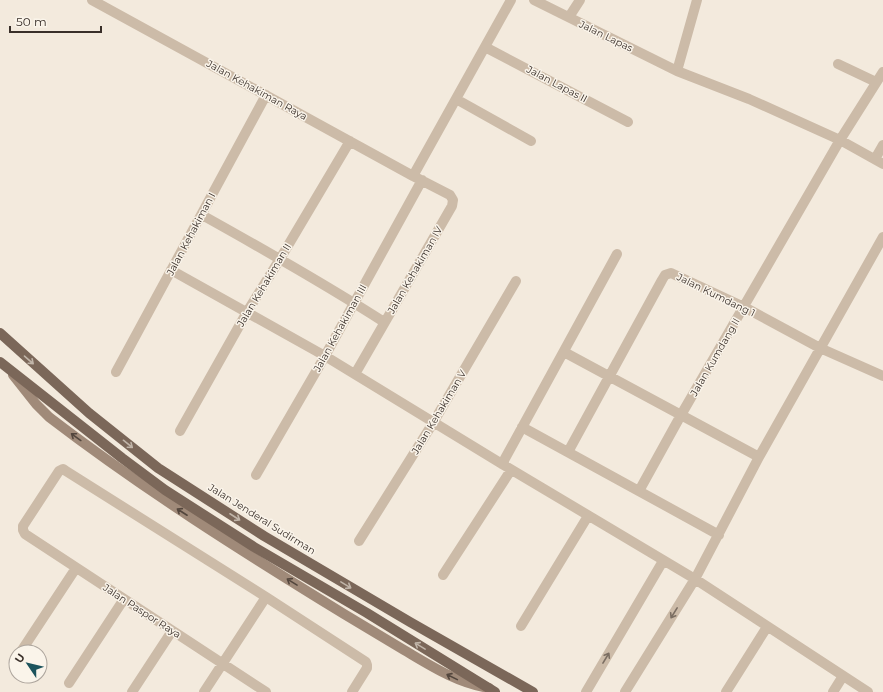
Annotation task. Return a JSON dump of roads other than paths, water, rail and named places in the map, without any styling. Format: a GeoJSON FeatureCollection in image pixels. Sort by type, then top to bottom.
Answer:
{"type":"FeatureCollection","features":[{"type":"Feature","properties":{"kind":"main road","name":"Jalan Jenderal Sudirman"},"geometry":{"type":"LineString","coordinates":[[0,333],[89,413],[158,468],[264,536],[403,618],[533,692]]}},
{"type":"Feature","properties":{"kind":"main road"},"geometry":{"type":"LineString","coordinates":[[0,362],[165,490],[254,547],[367,613],[492,690]]}},
{"type":"Feature","properties":{"kind":"street","name":"Jalan Kehakiman Raya"},"geometry":{"type":"LineString","coordinates":[[92,0],[417,178]]}},
{"type":"Feature","properties":{"kind":"street","name":"Jalan Kehakiman III"},"geometry":{"type":"LineString","coordinates":[[256,475],[325,356],[456,99],[511,0]]}},
{"type":"Feature","properties":{"kind":"street","name":"Jalan Lapas"},"geometry":{"type":"LineString","coordinates":[[534,0],[678,71],[749,99],[840,140],[879,161]]}},
{"type":"Feature","properties":{"kind":"street"},"geometry":{"type":"LineString","coordinates":[[569,18],[580,0]]}},
{"type":"Feature","properties":{"kind":"street"},"geometry":{"type":"LineString","coordinates":[[678,71],[697,0]]}},
{"type":"Feature","properties":{"kind":"street","name":"Jalan Lapas II"},"geometry":{"type":"LineString","coordinates":[[485,46],[628,122]]}},
{"type":"Feature","properties":{"kind":"street"},"geometry":{"type":"LineString","coordinates":[[838,64],[876,82]]}},
{"type":"Feature","properties":{"kind":"street","name":"Jalan Kumdang II"},"geometry":{"type":"LineString","coordinates":[[639,491],[681,415],[840,140],[883,72]]}},
{"type":"Feature","properties":{"kind":"street","name":"Jalan Kehakiman I"},"geometry":{"type":"LineString","coordinates":[[116,372],[266,95]]}},
{"type":"Feature","properties":{"kind":"street"},"geometry":{"type":"LineString","coordinates":[[456,99],[531,141]]}},
{"type":"Feature","properties":{"kind":"street","name":"Jalan Kehakiman II"},"geometry":{"type":"LineString","coordinates":[[180,431],[247,312],[350,140]]}},
{"type":"Feature","properties":{"kind":"street"},"geometry":{"type":"LineString","coordinates":[[879,161],[883,146]]}},
{"type":"Feature","properties":{"kind":"street","name":"Jalan Kehakiman IV"},"geometry":{"type":"LineString","coordinates":[[355,374],[452,206],[454,200],[450,195],[417,178]]}},
{"type":"Feature","properties":{"kind":"street"},"geometry":{"type":"LineString","coordinates":[[202,215],[280,259],[384,322]]}},
{"type":"Feature","properties":{"kind":"street"},"geometry":{"type":"LineString","coordinates":[[625,692],[695,580],[759,458],[883,237]]}},
{"type":"Feature","properties":{"kind":"street"},"geometry":{"type":"LineString","coordinates":[[443,575],[506,467],[522,427],[617,254]]}},
{"type":"Feature","properties":{"kind":"street"},"geometry":{"type":"LineString","coordinates":[[172,270],[325,356],[433,423],[695,580],[868,692]]}},
{"type":"Feature","properties":{"kind":"street","name":"Jalan Kumdang 1"},"geometry":{"type":"LineString","coordinates":[[568,452],[662,280],[671,273],[744,307],[820,348],[883,376]]}},
{"type":"Feature","properties":{"kind":"street","name":"Jalan Kehakiman V"},"geometry":{"type":"LineString","coordinates":[[359,541],[433,423],[516,281]]}},
{"type":"Feature","properties":{"kind":"street"},"geometry":{"type":"LineString","coordinates":[[564,352],[759,458]]}},
{"type":"Feature","properties":{"kind":"street"},"geometry":{"type":"LineString","coordinates":[[522,427],[719,535]]}},
{"type":"Feature","properties":{"kind":"street","name":"Jalan Paspor Raya"},"geometry":{"type":"LineString","coordinates":[[263,691],[25,534],[23,526],[59,471],[63,469],[266,597]]}},
{"type":"Feature","properties":{"kind":"street"},"geometry":{"type":"LineString","coordinates":[[521,626],[588,516]]}},
{"type":"Feature","properties":{"kind":"street"},"geometry":{"type":"LineString","coordinates":[[586,692],[663,561]]}},
{"type":"Feature","properties":{"kind":"street"},"geometry":{"type":"LineString","coordinates":[[26,644],[76,568]]}},
{"type":"Feature","properties":{"kind":"street"},"geometry":{"type":"LineString","coordinates":[[204,692],[266,597],[366,662],[367,668],[352,692]]}},
{"type":"Feature","properties":{"kind":"street"},"geometry":{"type":"LineString","coordinates":[[69,683],[124,599]]}},
{"type":"Feature","properties":{"kind":"street"},"geometry":{"type":"LineString","coordinates":[[726,692],[767,627]]}},
{"type":"Feature","properties":{"kind":"street"},"geometry":{"type":"LineString","coordinates":[[132,692],[172,631]]}},
{"type":"Feature","properties":{"kind":"street"},"geometry":{"type":"LineString","coordinates":[[833,692],[843,676]]}}]}
